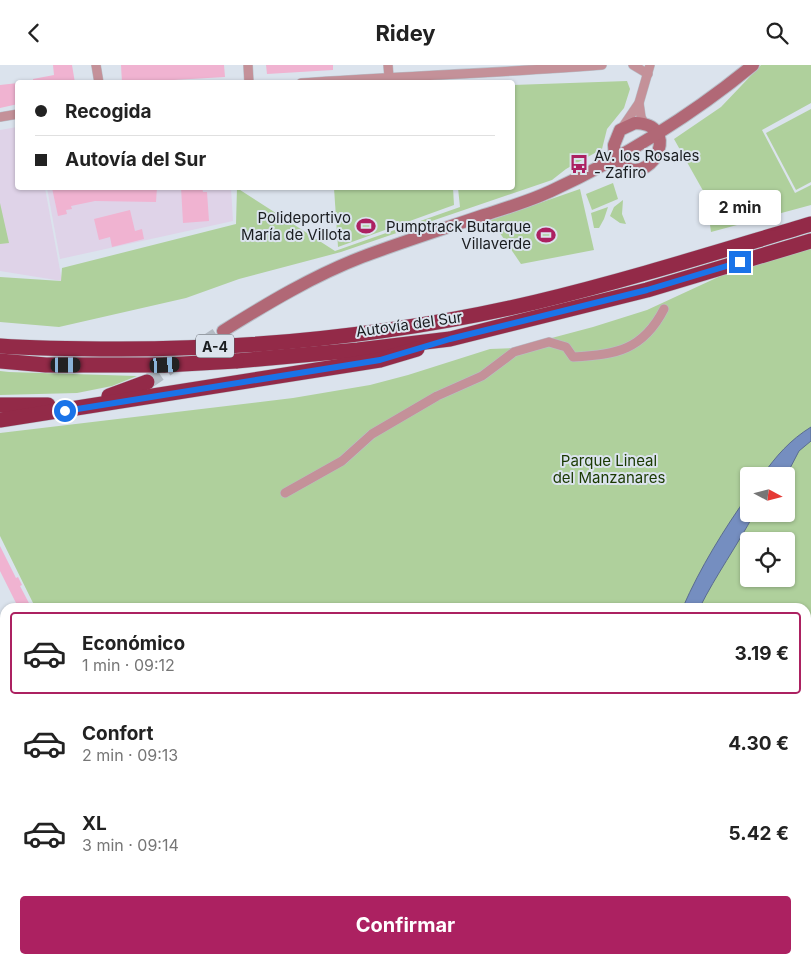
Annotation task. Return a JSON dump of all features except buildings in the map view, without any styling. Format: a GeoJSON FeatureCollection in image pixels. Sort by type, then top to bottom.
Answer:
{"type":"FeatureCollection","features":[{"type":"Feature","properties":{"kind":"highway","name":"Autovía del Sur"},"geometry":{"type":"LineString","coordinates":[[0,346],[168,349],[262,344],[407,326],[536,302],[654,271],[811,224]]}},
{"type":"Feature","properties":{"kind":"highway","name":"Autovía del Sur"},"geometry":{"type":"LineString","coordinates":[[0,361],[46,365],[165,365],[236,361],[358,350],[450,339],[647,290],[811,241]]}},
{"type":"Feature","properties":{"kind":"highway"},"geometry":{"type":"LineString","coordinates":[[0,420],[380,360],[450,339]]}},
{"type":"Feature","properties":{"kind":"highway"},"geometry":{"type":"LineString","coordinates":[[0,415],[99,399],[118,394],[148,382]]}},
{"type":"Feature","properties":{"kind":"highway"},"geometry":{"type":"LineString","coordinates":[[0,405],[57,406]]}},
{"type":"Feature","properties":{"kind":"street"},"geometry":{"type":"LineString","coordinates":[[96,65],[98,80]]}},
{"type":"Feature","properties":{"kind":"street"},"geometry":{"type":"LineString","coordinates":[[248,65],[249,80]]}},
{"type":"Feature","properties":{"kind":"street"},"geometry":{"type":"LineString","coordinates":[[388,65],[389,77]]}},
{"type":"Feature","properties":{"kind":"street"},"geometry":{"type":"LineString","coordinates":[[345,80],[518,68],[602,65]]}},
{"type":"Feature","properties":{"kind":"street"},"geometry":{"type":"LineString","coordinates":[[620,130],[635,123],[644,123],[659,133],[660,149],[656,158],[648,166],[638,170],[627,168],[615,158],[614,145],[620,130],[639,103],[649,70],[634,65]]}},
{"type":"Feature","properties":{"kind":"street"},"geometry":{"type":"LineString","coordinates":[[223,331],[293,289],[362,257],[551,191],[659,133],[696,109],[752,65]]}},
{"type":"Feature","properties":{"kind":"street"},"geometry":{"type":"LineString","coordinates":[[639,103],[644,123]]}},
{"type":"Feature","properties":{"kind":"street"},"geometry":{"type":"LineString","coordinates":[[0,117],[15,114]]}},
{"type":"Feature","properties":{"kind":"street"},"geometry":{"type":"LineString","coordinates":[[285,493],[342,461],[372,434],[437,396],[482,377],[514,352],[549,342],[566,347],[573,357],[598,356],[620,351],[634,345],[656,325],[664,309]]}},
{"type":"Feature","properties":{"kind":"shaded area"},"geometry":{"type":"Polygon","coordinates":[[[15,127],[15,190],[45,190],[62,281],[0,271],[0,130],[15,127]]]}},
{"type":"Feature","properties":{"kind":"shaded area"},"geometry":{"type":"Polygon","coordinates":[[[47,190],[231,190],[233,221],[60,259],[47,190]]]}},
{"type":"Feature","properties":{"kind":"green space"},"geometry":{"type":"Polygon","coordinates":[[[761,65],[811,65],[811,103],[762,130],[795,193],[811,185],[811,205],[711,232],[706,196],[674,139],[721,107],[761,65]]]}},
{"type":"Feature","properties":{"kind":"green space"},"geometry":{"type":"Polygon","coordinates":[[[627,81],[630,89],[624,108],[607,129],[602,149],[566,169],[552,180],[341,252],[239,279],[186,298],[59,327],[0,322],[0,277],[61,281],[62,268],[236,224],[237,190],[240,190],[335,251],[460,207],[458,190],[515,190],[515,85],[627,81]]]}},
{"type":"Feature","properties":{"kind":"green space"},"geometry":{"type":"Polygon","coordinates":[[[811,109],[811,182],[796,190],[766,133],[811,109]]]}},
{"type":"Feature","properties":{"kind":"green space"},"geometry":{"type":"Polygon","coordinates":[[[613,183],[618,199],[592,210],[586,194],[613,183]]]}},
{"type":"Feature","properties":{"kind":"green space","name":"Pumptrack Butarque Villaverde"},"geometry":{"type":"Polygon","coordinates":[[[580,189],[594,250],[521,264],[491,220],[580,189]]]}},
{"type":"Feature","properties":{"kind":"green space","name":"Polideportivo María de Villota"},"geometry":{"type":"Polygon","coordinates":[[[334,190],[453,190],[454,205],[338,247],[334,190]]]}},
{"type":"Feature","properties":{"kind":"green space"},"geometry":{"type":"Polygon","coordinates":[[[623,200],[622,214],[626,224],[620,223],[610,216],[614,207],[623,200]]]}},
{"type":"Feature","properties":{"kind":"green space"},"geometry":{"type":"Polygon","coordinates":[[[0,203],[9,243],[0,244],[0,203]]]}},
{"type":"Feature","properties":{"kind":"green space"},"geometry":{"type":"Polygon","coordinates":[[[608,207],[599,228],[594,228],[591,213],[608,207]]]}},
{"type":"Feature","properties":{"kind":"green space","name":"Parque Lineal del Manzanares"},"geometry":{"type":"Polygon","coordinates":[[[811,245],[811,603],[33,603],[0,536],[0,433],[293,398],[370,385],[490,349],[514,348],[593,327],[647,310],[727,273],[811,245]]]}},
{"type":"Feature","properties":{"kind":"green space"},"geometry":{"type":"Polygon","coordinates":[[[0,371],[137,376],[112,386],[77,393],[0,395],[0,371]]]}},
{"type":"Feature","properties":{"kind":"water"},"geometry":{"type":"Polygon","coordinates":[[[811,427],[811,441],[799,451],[791,467],[769,467],[784,449],[796,437],[811,427]]]}},
{"type":"Feature","properties":{"kind":"water"},"geometry":{"type":"Polygon","coordinates":[[[740,508],[740,523],[749,523],[743,532],[740,532],[740,538],[702,603],[685,603],[697,578],[740,508]]]}},
{"type":"Feature","properties":{"kind":"tunnel"},"geometry":{"type":"LineString","coordinates":[[147,382],[223,331]]}},
{"type":"Feature","properties":{"kind":"place","name":"Av. los Rosales - Zafiro"},"geometry":{"type":"Point","coordinates":[579,164]}},
{"type":"Feature","properties":{"kind":"place","name":"Polideportivo María de Villota"},"geometry":{"type":"Point","coordinates":[366,226]}},
{"type":"Feature","properties":{"kind":"place","name":"Pumptrack Butarque Villaverde"},"geometry":{"type":"Point","coordinates":[546,235]}},
{"type":"Feature","properties":{"kind":"route"},"geometry":{"type":"LineString","coordinates":[[65,411],[380,360],[450,339],[647,290],[740,262]]}}]}
